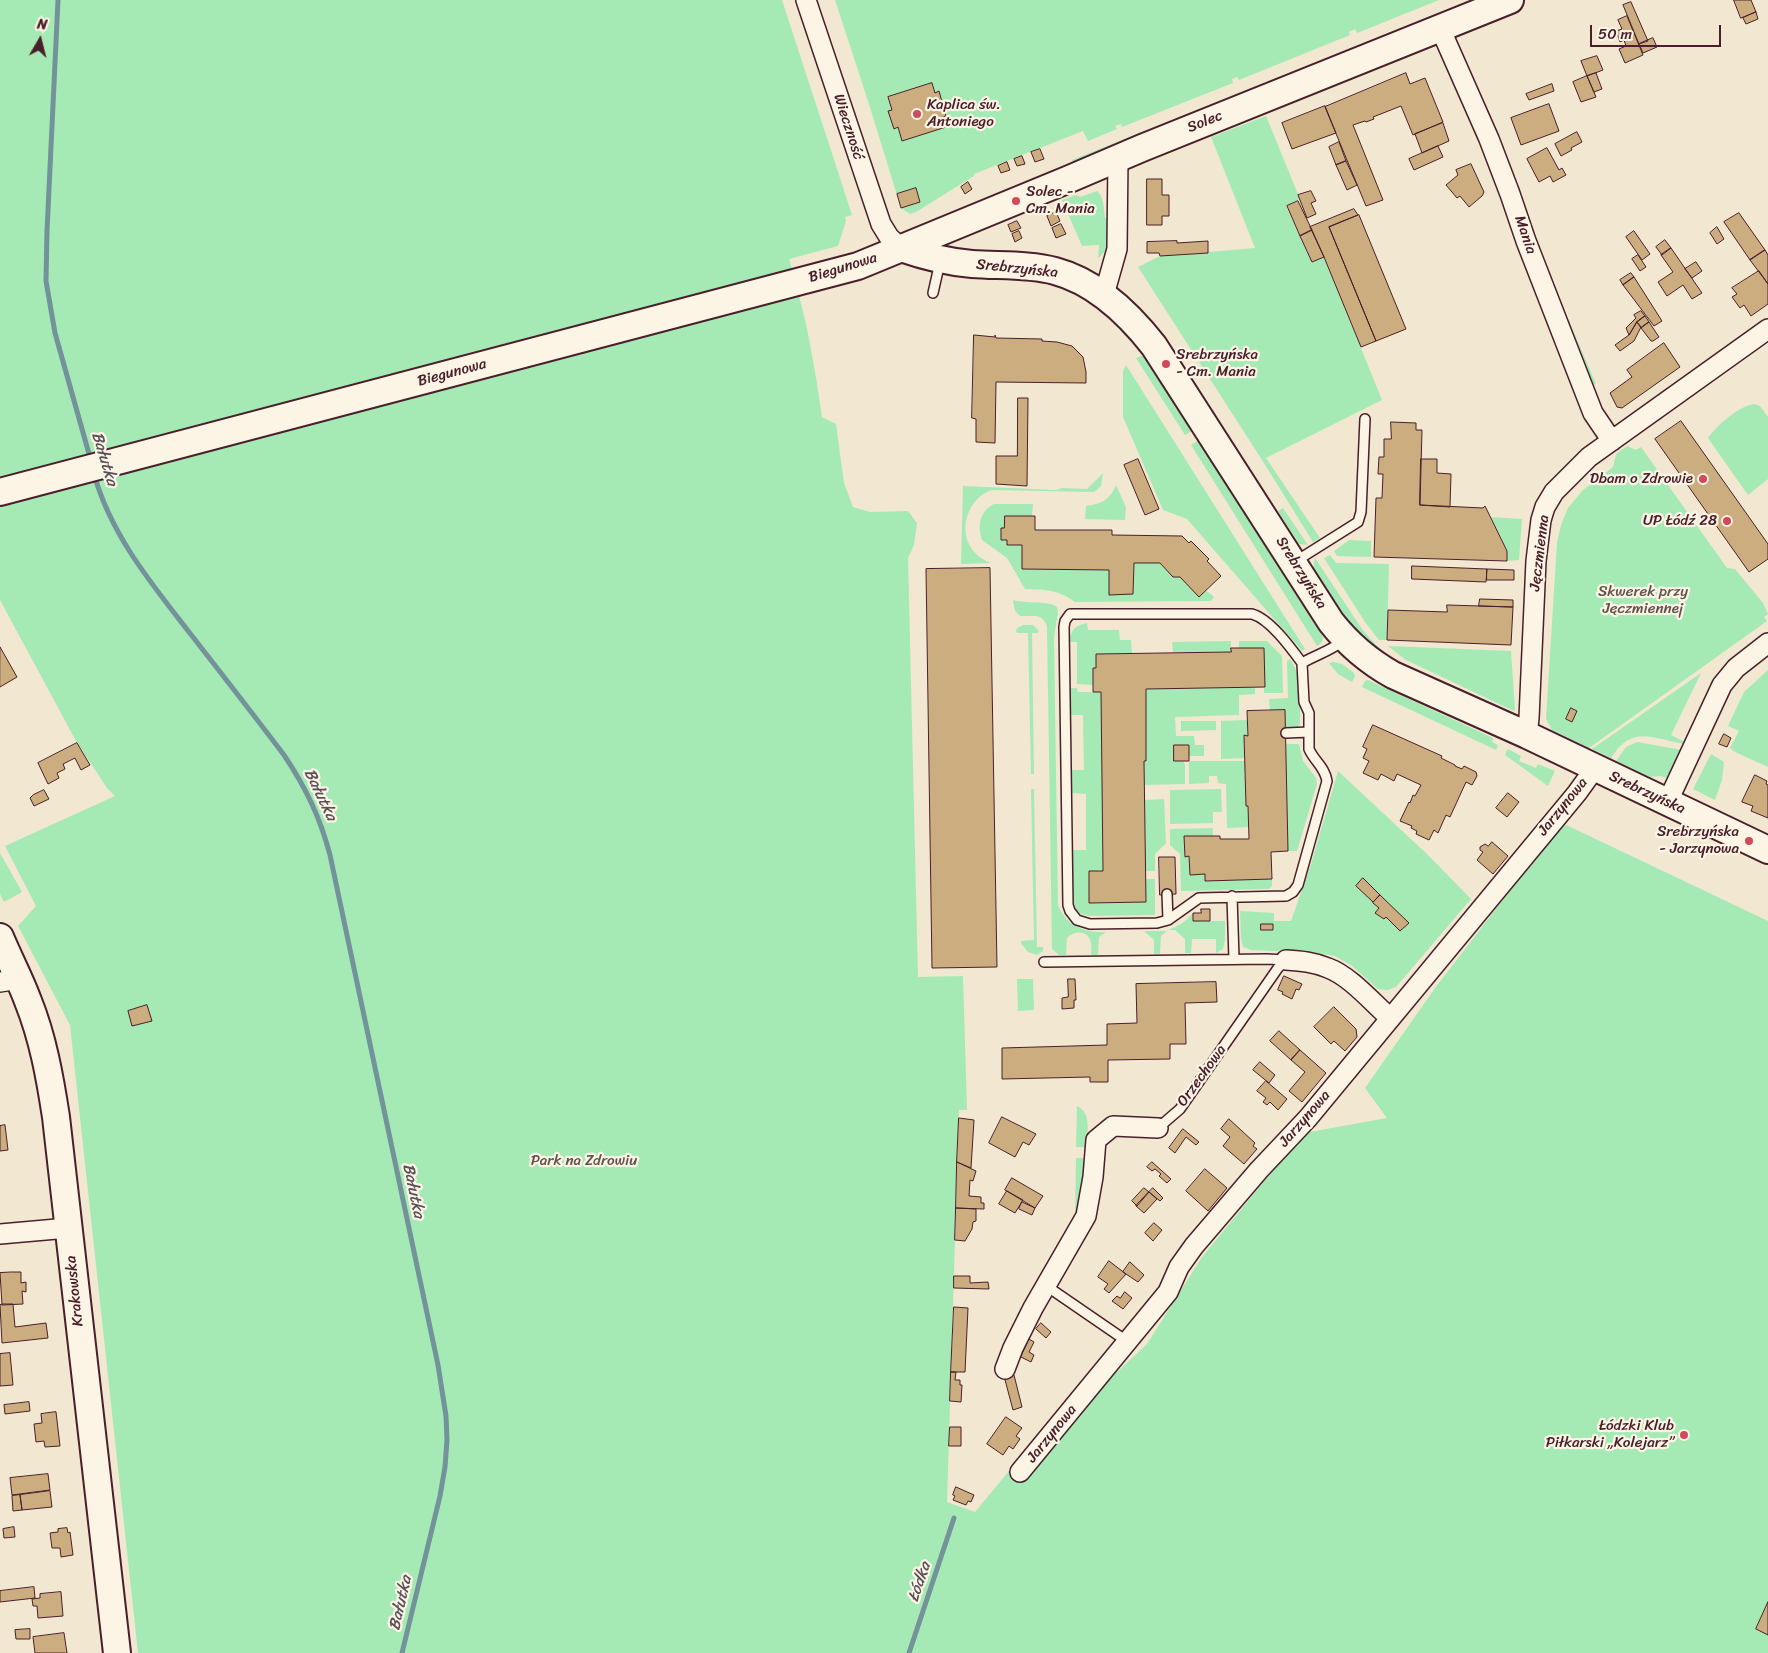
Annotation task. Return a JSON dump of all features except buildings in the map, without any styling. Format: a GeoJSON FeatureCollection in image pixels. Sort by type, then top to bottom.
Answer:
{"type":"FeatureCollection","features":[{"type":"Feature","properties":{"kind":"main road","name":"Solec"},"geometry":{"type":"LineString","coordinates":[[901,248],[1118,158],[1510,0]]}},
{"type":"Feature","properties":{"kind":"main road","name":"Srebrzyńska"},"geometry":{"type":"LineString","coordinates":[[901,248],[940,259],[965,263],[1054,270],[1077,279],[1104,295],[1133,321],[1154,346],[1331,622],[1345,640],[1360,653],[1381,668],[1527,735],[1768,850]]}},
{"type":"Feature","properties":{"kind":"main road","name":"Biegunowa"},"geometry":{"type":"LineString","coordinates":[[0,492],[836,272],[858,266],[901,248]]}},
{"type":"Feature","properties":{"kind":"main road","name":"Krakowska"},"geometry":{"type":"LineString","coordinates":[[0,937],[9,981],[28,1002],[40,1035],[49,1073],[117,1653]]}},
{"type":"Feature","properties":{"kind":"street","name":"Wieczność"},"geometry":{"type":"LineString","coordinates":[[806,0],[881,224],[901,248]]}},
{"type":"Feature","properties":{"kind":"street","name":"Mania"},"geometry":{"type":"LineString","coordinates":[[1440,28],[1496,157],[1526,241],[1593,413],[1612,441]]}},
{"type":"Feature","properties":{"kind":"street"},"geometry":{"type":"LineString","coordinates":[[1104,295],[1118,249],[1118,158]]}},
{"type":"Feature","properties":{"kind":"street","name":"Jęczmienna"},"geometry":{"type":"LineString","coordinates":[[1527,735],[1536,562],[1541,520],[1545,507],[1554,492],[1589,457],[1768,329]]}},
{"type":"Feature","properties":{"kind":"street"},"geometry":{"type":"LineString","coordinates":[[1667,802],[1722,685],[1736,668],[1768,643]]}},
{"type":"Feature","properties":{"kind":"street","name":"Jarzynowa"},"geometry":{"type":"LineString","coordinates":[[1020,1472],[1168,1292],[1179,1268],[1194,1246],[1259,1170],[1308,1118],[1576,793],[1594,768]]}},
{"type":"Feature","properties":{"kind":"street"},"geometry":{"type":"LineString","coordinates":[[1286,960],[1309,962],[1342,974],[1390,1018]]}},
{"type":"Feature","properties":{"kind":"street","name":"Orzechowa"},"geometry":{"type":"LineString","coordinates":[[1006,1369],[1021,1331],[1086,1216],[1096,1140],[1112,1126],[1158,1128]]}},
{"type":"Feature","properties":{"kind":"street"},"geometry":{"type":"LineString","coordinates":[[0,1234],[68,1228]]}},
{"type":"Feature","properties":{"kind":"lane"},"geometry":{"type":"LineString","coordinates":[[934,293],[940,259]]}},
{"type":"Feature","properties":{"kind":"lane"},"geometry":{"type":"LineString","coordinates":[[1294,562],[1358,522],[1361,512],[1365,419]]}},
{"type":"Feature","properties":{"kind":"lane"},"geometry":{"type":"LineString","coordinates":[[1070,614],[1252,614],[1260,616],[1302,663],[1304,702],[1310,714],[1309,732],[1309,749],[1324,770],[1327,781],[1298,885],[1293,892],[1286,896],[1199,898],[1168,920],[1157,923],[1090,924],[1077,920],[1068,905],[1064,627],[1070,614]]}},
{"type":"Feature","properties":{"kind":"lane"},"geometry":{"type":"LineString","coordinates":[[1302,663],[1334,648],[1345,640]]}},
{"type":"Feature","properties":{"kind":"lane"},"geometry":{"type":"LineString","coordinates":[[1286,733],[1309,732]]}},
{"type":"Feature","properties":{"kind":"lane"},"geometry":{"type":"LineString","coordinates":[[1168,894],[1168,920]]}},
{"type":"Feature","properties":{"kind":"lane"},"geometry":{"type":"LineString","coordinates":[[1232,896],[1234,959]]}},
{"type":"Feature","properties":{"kind":"lane"},"geometry":{"type":"LineString","coordinates":[[1044,962],[1286,960]]}},
{"type":"Feature","properties":{"kind":"lane","name":"Orzechowa"},"geometry":{"type":"LineString","coordinates":[[1158,1128],[1180,1109],[1278,968],[1286,960]]}},
{"type":"Feature","properties":{"kind":"lane"},"geometry":{"type":"LineString","coordinates":[[1046,1285],[1128,1342]]}},
{"type":"Feature","properties":{"kind":"green space","name":"Park na Zdrowiu"},"geometry":{"type":"Polygon","coordinates":[[[0,0],[782,0],[852,215],[845,217],[846,221],[838,246],[789,259],[792,269],[841,257],[793,273],[810,345],[822,417],[836,424],[844,483],[853,507],[870,512],[908,511],[917,523],[914,545],[908,558],[918,977],[963,976],[967,1110],[959,1110],[947,1502],[975,1512],[1009,1471],[1021,1477],[1040,1465],[1080,1414],[1088,1399],[1147,1344],[1202,1257],[1304,1133],[1387,1118],[1365,1088],[1435,988],[1562,823],[1768,921],[1768,1653],[138,1653],[70,1025],[18,926],[36,906],[5,846],[115,796],[107,788],[76,741],[0,600],[0,0]]]}},
{"type":"Feature","properties":{"kind":"green space"},"geometry":{"type":"Polygon","coordinates":[[[835,0],[1439,0],[1357,33],[1355,29],[1349,32],[1350,35],[1239,80],[1237,77],[1232,79],[1233,83],[1122,127],[1121,124],[1115,126],[1117,129],[1088,141],[1083,131],[974,174],[974,176],[910,214],[901,208],[835,0]]]}},
{"type":"Feature","properties":{"kind":"green space"},"geometry":{"type":"Polygon","coordinates":[[[1471,0],[1483,0],[1074,165],[1072,160],[1471,0]]]}},
{"type":"Feature","properties":{"kind":"green space"},"geometry":{"type":"Polygon","coordinates":[[[1266,116],[1300,199],[1286,206],[1311,260],[1324,257],[1382,400],[1266,458],[1320,538],[1313,542],[1138,267],[1160,256],[1255,248],[1211,137],[1266,116]]]}},
{"type":"Feature","properties":{"kind":"green space"},"geometry":{"type":"Polygon","coordinates":[[[1097,191],[1102,200],[1105,218],[1110,218],[1108,245],[1098,258],[1099,245],[1082,246],[1062,200],[1076,195],[1080,197],[1097,191]]]}},
{"type":"Feature","properties":{"kind":"green space"},"geometry":{"type":"Polygon","coordinates":[[[1524,205],[1545,265],[1596,384],[1590,385],[1523,208],[1524,205]]]}},
{"type":"Feature","properties":{"kind":"green space"},"geometry":{"type":"Polygon","coordinates":[[[1144,355],[1194,430],[1185,435],[1136,358],[1144,355]]]}},
{"type":"Feature","properties":{"kind":"green space"},"geometry":{"type":"Polygon","coordinates":[[[1126,365],[1305,649],[1302,651],[1187,519],[1163,510],[1123,417],[1123,371],[1126,365]]]}},
{"type":"Feature","properties":{"kind":"green space"},"geometry":{"type":"Polygon","coordinates":[[[1754,404],[1760,406],[1768,417],[1768,479],[1748,495],[1708,438],[1729,417],[1742,408],[1754,404]]]}},
{"type":"Feature","properties":{"kind":"green space"},"geometry":{"type":"Polygon","coordinates":[[[1200,439],[1321,632],[1323,639],[1317,646],[1191,445],[1200,439]]]}},
{"type":"Feature","properties":{"kind":"green space","name":"Skwerek przy Jęczmiennej"},"geometry":{"type":"Polygon","coordinates":[[[1627,446],[1636,450],[1641,447],[1727,568],[1735,569],[1763,603],[1768,614],[1764,617],[1767,621],[1589,748],[1552,730],[1546,719],[1557,543],[1561,525],[1568,508],[1583,490],[1613,467],[1616,454],[1627,446]]]}},
{"type":"Feature","properties":{"kind":"green space"},"geometry":{"type":"Polygon","coordinates":[[[1103,473],[1101,486],[1094,492],[992,490],[984,494],[972,506],[966,523],[966,532],[968,541],[974,551],[980,558],[991,563],[961,564],[963,486],[1056,490],[1062,488],[1087,489],[1103,473]]]}},
{"type":"Feature","properties":{"kind":"green space"},"geometry":{"type":"Polygon","coordinates":[[[1116,485],[1126,507],[1125,520],[1085,519],[1086,506],[1096,504],[1108,498],[1116,485]]]}},
{"type":"Feature","properties":{"kind":"green space"},"geometry":{"type":"Polygon","coordinates":[[[994,504],[1033,504],[1032,516],[1005,516],[1004,528],[1001,528],[1001,540],[1007,540],[1007,545],[1022,545],[1109,570],[1109,594],[1133,594],[1134,563],[1160,563],[1173,576],[1184,578],[1214,597],[1211,601],[1075,602],[1057,592],[1025,589],[1007,558],[982,540],[981,519],[986,510],[994,504]]]}},
{"type":"Feature","properties":{"kind":"green space"},"geometry":{"type":"Polygon","coordinates":[[[1283,508],[1308,545],[1299,544],[1278,511],[1283,508]]]}},
{"type":"Feature","properties":{"kind":"green space"},"geometry":{"type":"Polygon","coordinates":[[[1491,517],[1522,519],[1519,560],[1507,561],[1507,551],[1491,517]]]}},
{"type":"Feature","properties":{"kind":"green space"},"geometry":{"type":"Polygon","coordinates":[[[1349,540],[1371,541],[1371,557],[1337,556],[1334,551],[1349,540]]]}},
{"type":"Feature","properties":{"kind":"green space"},"geometry":{"type":"Polygon","coordinates":[[[1330,555],[1336,563],[1389,564],[1387,640],[1379,640],[1365,622],[1324,558],[1330,555]]]}},
{"type":"Feature","properties":{"kind":"green space"},"geometry":{"type":"Polygon","coordinates":[[[1315,558],[1362,629],[1387,657],[1382,655],[1354,630],[1313,568],[1315,558]]]}},
{"type":"Feature","properties":{"kind":"green space"},"geometry":{"type":"Polygon","coordinates":[[[1013,600],[1057,607],[1058,613],[1054,637],[1058,905],[1066,918],[1077,927],[1090,931],[1106,932],[1099,937],[1098,955],[1091,955],[1089,938],[1080,932],[1067,938],[1066,955],[1059,955],[1052,949],[1047,627],[1040,617],[1020,616],[1015,611],[1013,600]]]}},
{"type":"Feature","properties":{"kind":"green space"},"geometry":{"type":"Polygon","coordinates":[[[1087,623],[1088,630],[1119,630],[1120,640],[1131,640],[1132,653],[1096,654],[1096,668],[1093,669],[1093,685],[1077,684],[1077,642],[1069,642],[1074,629],[1079,625],[1087,623]]]}},
{"type":"Feature","properties":{"kind":"green space"},"geometry":{"type":"Polygon","coordinates":[[[1023,625],[1033,625],[1039,631],[1038,633],[1032,633],[1034,774],[1031,774],[1028,633],[1017,633],[1016,631],[1017,628],[1023,625]]]}},
{"type":"Feature","properties":{"kind":"green space"},"geometry":{"type":"Polygon","coordinates":[[[1231,641],[1231,652],[1173,652],[1172,642],[1231,641]]]}},
{"type":"Feature","properties":{"kind":"green space"},"geometry":{"type":"Polygon","coordinates":[[[1239,641],[1267,641],[1282,656],[1283,693],[1264,693],[1264,648],[1239,648],[1239,641]]]}},
{"type":"Feature","properties":{"kind":"green space"},"geometry":{"type":"Polygon","coordinates":[[[1388,646],[1511,651],[1514,711],[1406,660],[1388,646]]]}},
{"type":"Feature","properties":{"kind":"green space"},"geometry":{"type":"Polygon","coordinates":[[[1290,659],[1297,674],[1300,690],[1300,723],[1298,727],[1285,727],[1285,711],[1270,711],[1269,699],[1288,698],[1287,661],[1290,659]]]}},
{"type":"Feature","properties":{"kind":"green space"},"geometry":{"type":"Polygon","coordinates":[[[1329,663],[1342,664],[1354,673],[1355,676],[1352,682],[1338,674],[1329,663]]]}},
{"type":"Feature","properties":{"kind":"green space"},"geometry":{"type":"Polygon","coordinates":[[[1768,670],[1768,767],[1730,748],[1739,731],[1728,726],[1744,692],[1768,670]]]}},
{"type":"Feature","properties":{"kind":"green space"},"geometry":{"type":"Polygon","coordinates":[[[1701,673],[1671,735],[1685,742],[1684,744],[1643,736],[1627,741],[1611,758],[1592,749],[1701,673]]]}},
{"type":"Feature","properties":{"kind":"green space"},"geometry":{"type":"Polygon","coordinates":[[[1368,680],[1493,738],[1492,742],[1498,745],[1496,750],[1362,687],[1365,681],[1368,680]]]}},
{"type":"Feature","properties":{"kind":"green space"},"geometry":{"type":"Polygon","coordinates":[[[1255,687],[1255,694],[1239,695],[1239,715],[1175,717],[1176,736],[1194,736],[1195,745],[1204,745],[1204,756],[1189,756],[1189,745],[1174,745],[1174,761],[1183,761],[1185,765],[1185,784],[1144,785],[1146,689],[1255,687]]]}},
{"type":"Feature","properties":{"kind":"green space"},"geometry":{"type":"Polygon","coordinates":[[[1070,688],[1077,688],[1078,692],[1101,692],[1103,871],[1089,871],[1089,903],[1146,902],[1146,879],[1155,879],[1155,915],[1089,916],[1080,913],[1074,904],[1073,850],[1086,850],[1086,794],[1072,793],[1072,770],[1084,770],[1083,715],[1070,715],[1070,688]]]}},
{"type":"Feature","properties":{"kind":"green space"},"geometry":{"type":"Polygon","coordinates":[[[1247,720],[1248,736],[1245,735],[1245,758],[1221,759],[1221,721],[1247,720]]]}},
{"type":"Feature","properties":{"kind":"green space"},"geometry":{"type":"Polygon","coordinates":[[[1181,721],[1216,721],[1216,730],[1181,731],[1181,721]]]}},
{"type":"Feature","properties":{"kind":"green space"},"geometry":{"type":"Polygon","coordinates":[[[1637,742],[1682,750],[1666,778],[1661,776],[1650,777],[1616,761],[1626,747],[1637,742]]]}},
{"type":"Feature","properties":{"kind":"green space"},"geometry":{"type":"Polygon","coordinates":[[[1286,744],[1299,744],[1303,761],[1316,778],[1317,784],[1297,851],[1288,851],[1286,744]]]}},
{"type":"Feature","properties":{"kind":"green space"},"geometry":{"type":"Polygon","coordinates":[[[1508,749],[1521,756],[1519,761],[1536,768],[1538,764],[1555,771],[1548,786],[1505,755],[1508,749]]]}},
{"type":"Feature","properties":{"kind":"green space"},"geometry":{"type":"Polygon","coordinates":[[[1711,754],[1724,762],[1722,780],[1715,800],[1693,789],[1711,754]]]}},
{"type":"Feature","properties":{"kind":"green space"},"geometry":{"type":"Polygon","coordinates":[[[1189,761],[1245,761],[1246,805],[1248,806],[1249,827],[1227,828],[1226,784],[1218,783],[1217,776],[1209,776],[1209,783],[1189,784],[1189,761]]]}},
{"type":"Feature","properties":{"kind":"green space"},"geometry":{"type":"Polygon","coordinates":[[[1338,771],[1428,855],[1471,899],[1396,987],[1387,990],[1378,989],[1352,966],[1335,956],[1317,953],[1251,950],[1243,947],[1241,939],[1240,911],[1274,913],[1274,921],[1291,921],[1311,864],[1338,771]]]}},
{"type":"Feature","properties":{"kind":"green space"},"geometry":{"type":"Polygon","coordinates":[[[1031,789],[1034,789],[1037,947],[1043,947],[1043,951],[1037,955],[1028,952],[1021,943],[1021,941],[1034,940],[1031,789]]]}},
{"type":"Feature","properties":{"kind":"green space"},"geometry":{"type":"Polygon","coordinates":[[[1221,789],[1222,812],[1213,812],[1213,823],[1170,824],[1170,790],[1221,789]]]}},
{"type":"Feature","properties":{"kind":"green space"},"geometry":{"type":"Polygon","coordinates":[[[1164,799],[1166,843],[1155,854],[1155,871],[1145,871],[1145,800],[1164,799]]]}},
{"type":"Feature","properties":{"kind":"green space"},"geometry":{"type":"Polygon","coordinates":[[[1213,828],[1213,836],[1184,836],[1185,856],[1189,856],[1190,875],[1205,874],[1205,881],[1272,879],[1272,886],[1269,889],[1181,891],[1180,854],[1170,845],[1170,829],[1213,828]]]}},
{"type":"Feature","properties":{"kind":"green space"},"geometry":{"type":"Polygon","coordinates":[[[0,853],[22,892],[4,902],[0,894],[0,853]]]}},
{"type":"Feature","properties":{"kind":"green space"},"geometry":{"type":"Polygon","coordinates":[[[1193,913],[1193,921],[1225,921],[1223,949],[1216,953],[1216,939],[1192,939],[1191,953],[1185,953],[1185,939],[1175,930],[1168,930],[1182,923],[1193,913]]]}},
{"type":"Feature","properties":{"kind":"green space"},"geometry":{"type":"Polygon","coordinates":[[[1144,931],[1167,931],[1161,936],[1160,954],[1154,954],[1154,940],[1144,931]]]}},
{"type":"Feature","properties":{"kind":"green space"},"geometry":{"type":"Polygon","coordinates":[[[1017,979],[1033,979],[1034,1010],[1018,1011],[1017,979]]]}},
{"type":"Feature","properties":{"kind":"green space"},"geometry":{"type":"Polygon","coordinates":[[[1077,1106],[1082,1109],[1087,1118],[1087,1145],[1085,1147],[1076,1147],[1077,1106]]]}},
{"type":"Feature","properties":{"kind":"green space"},"geometry":{"type":"Polygon","coordinates":[[[1076,1158],[1085,1158],[1087,1160],[1084,1210],[1075,1220],[1076,1158]]]}},
{"type":"Feature","properties":{"kind":"waterway","name":"Bałutka"},"geometry":{"type":"LineString","coordinates":[[58,0],[46,281],[55,333],[91,461]]}},
{"type":"Feature","properties":{"kind":"waterway","name":"Bałutka"},"geometry":{"type":"LineString","coordinates":[[94,474],[111,518],[147,577],[292,767],[317,815],[330,855],[438,1365],[446,1416],[445,1467],[440,1496],[402,1653]]}},
{"type":"Feature","properties":{"kind":"waterway","name":"Łódka"},"geometry":{"type":"LineString","coordinates":[[909,1653],[954,1518]]}},
{"type":"Feature","properties":{"kind":"place","name":"Kaplica św. Antoniego"},"geometry":{"type":"Point","coordinates":[917,114]}},
{"type":"Feature","properties":{"kind":"place","name":"Solec - Cm. Mania"},"geometry":{"type":"Point","coordinates":[1016,201]}},
{"type":"Feature","properties":{"kind":"place","name":"Srebrzyńska - Cm. Mania"},"geometry":{"type":"Point","coordinates":[1166,364]}},
{"type":"Feature","properties":{"kind":"place","name":"Dbam o Zdrowie"},"geometry":{"type":"Point","coordinates":[1703,479]}},
{"type":"Feature","properties":{"kind":"place","name":"UP Łódź 28"},"geometry":{"type":"Point","coordinates":[1727,521]}},
{"type":"Feature","properties":{"kind":"place","name":"Srebrzyńska - Jarzynowa"},"geometry":{"type":"Point","coordinates":[1749,841]}},
{"type":"Feature","properties":{"kind":"place","name":"Łódzki Klub Piłkarski „Kolejarz”"},"geometry":{"type":"Point","coordinates":[1684,1435]}}]}
